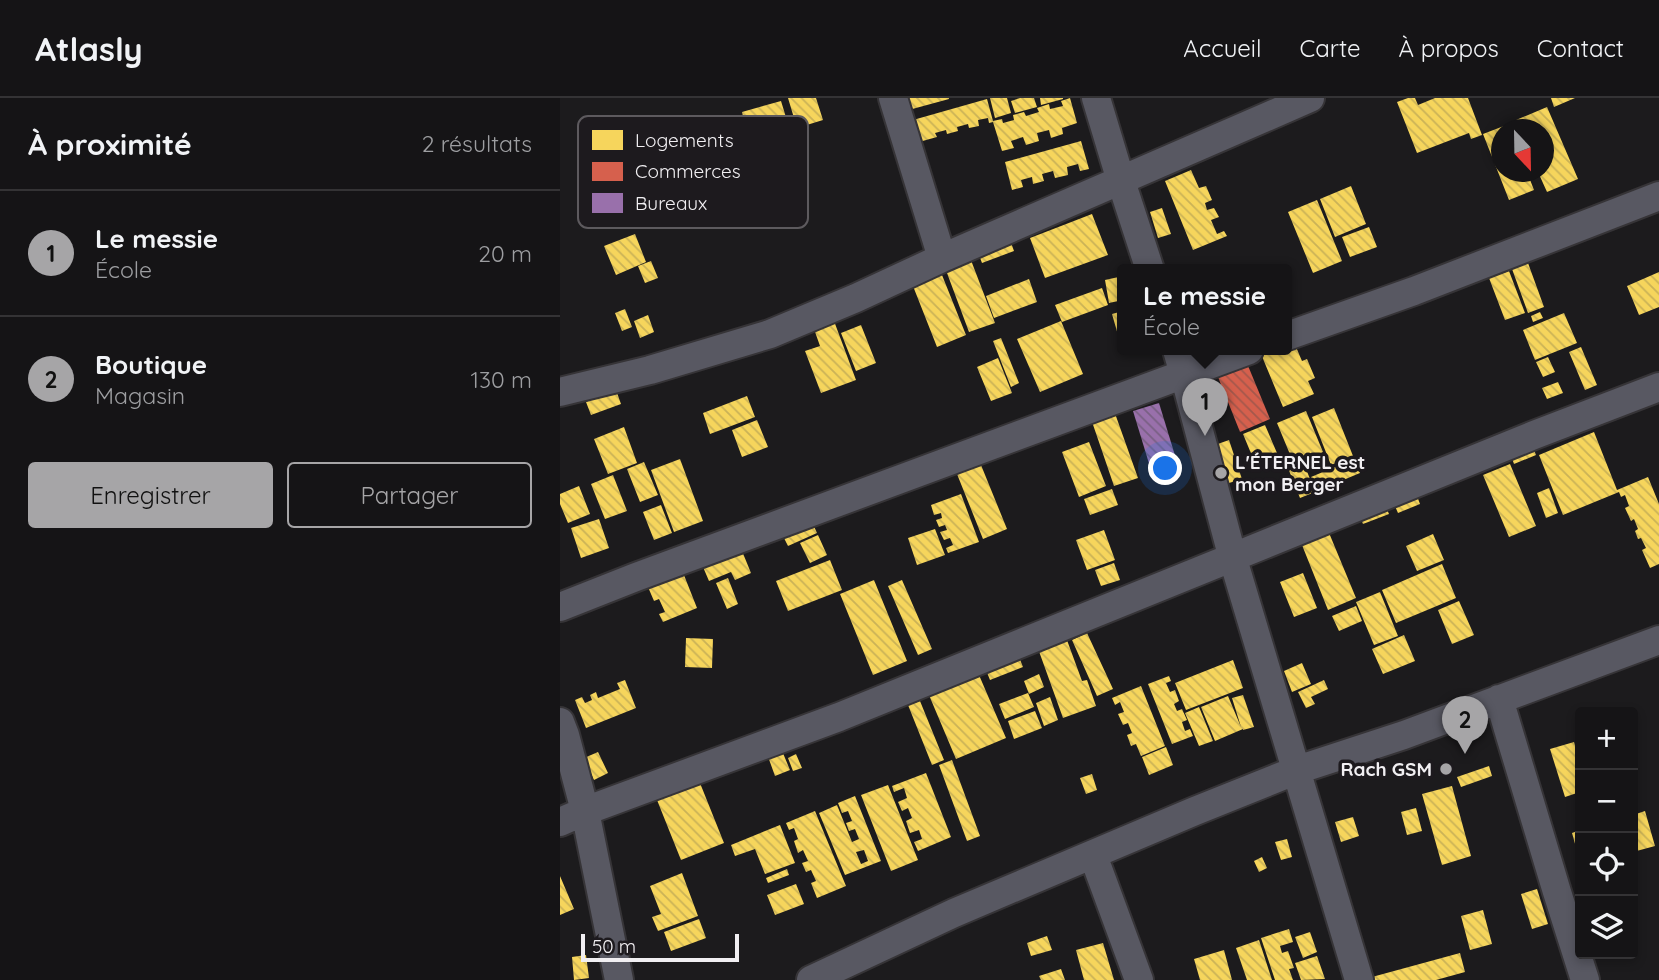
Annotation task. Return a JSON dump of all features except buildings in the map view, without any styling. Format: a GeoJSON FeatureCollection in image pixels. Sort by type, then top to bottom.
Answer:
{"type":"FeatureCollection","features":[{"type":"Feature","properties":{"kind":"street"},"geometry":{"type":"LineString","coordinates":[[893,98],[942,258]]}},
{"type":"Feature","properties":{"kind":"street"},"geometry":{"type":"LineString","coordinates":[[1096,98],[1148,264]]}},
{"type":"Feature","properties":{"kind":"street"},"geometry":{"type":"LineString","coordinates":[[560,392],[650,370],[770,334],[1310,98]]}},
{"type":"Feature","properties":{"kind":"street"},"geometry":{"type":"LineString","coordinates":[[1292,334],[1414,291],[1659,196]]}},
{"type":"Feature","properties":{"kind":"street"},"geometry":{"type":"LineString","coordinates":[[560,607],[1180,362],[1220,355]]}},
{"type":"Feature","properties":{"kind":"street"},"geometry":{"type":"LineString","coordinates":[[1180,362],[1233,559],[1359,980]]}},
{"type":"Feature","properties":{"kind":"street"},"geometry":{"type":"LineString","coordinates":[[572,817],[839,717],[1534,435],[1659,387]]}},
{"type":"Feature","properties":{"kind":"street"},"geometry":{"type":"LineString","coordinates":[[811,980],[954,913],[1297,770],[1404,735],[1659,640]]}},
{"type":"Feature","properties":{"kind":"street"},"geometry":{"type":"LineString","coordinates":[[1499,699],[1585,980]]}},
{"type":"Feature","properties":{"kind":"street"},"geometry":{"type":"LineString","coordinates":[[560,722],[565,735],[572,817],[619,980]]}},
{"type":"Feature","properties":{"kind":"street"},"geometry":{"type":"LineString","coordinates":[[1093,855],[1139,980]]}},
{"type":"Feature","properties":{"kind":"place","name":"Le messie"},"geometry":{"type":"Point","coordinates":[1205,436]}},
{"type":"Feature","properties":{"kind":"place","name":"L'ÉTERNEL est mon Berger"},"geometry":{"type":"Point","coordinates":[1221,473]}},
{"type":"Feature","properties":{"kind":"place","name":"Boutique"},"geometry":{"type":"Point","coordinates":[1465,754]}},
{"type":"Feature","properties":{"kind":"place","name":"Rach GSM"},"geometry":{"type":"Point","coordinates":[1446,769]}}]}
